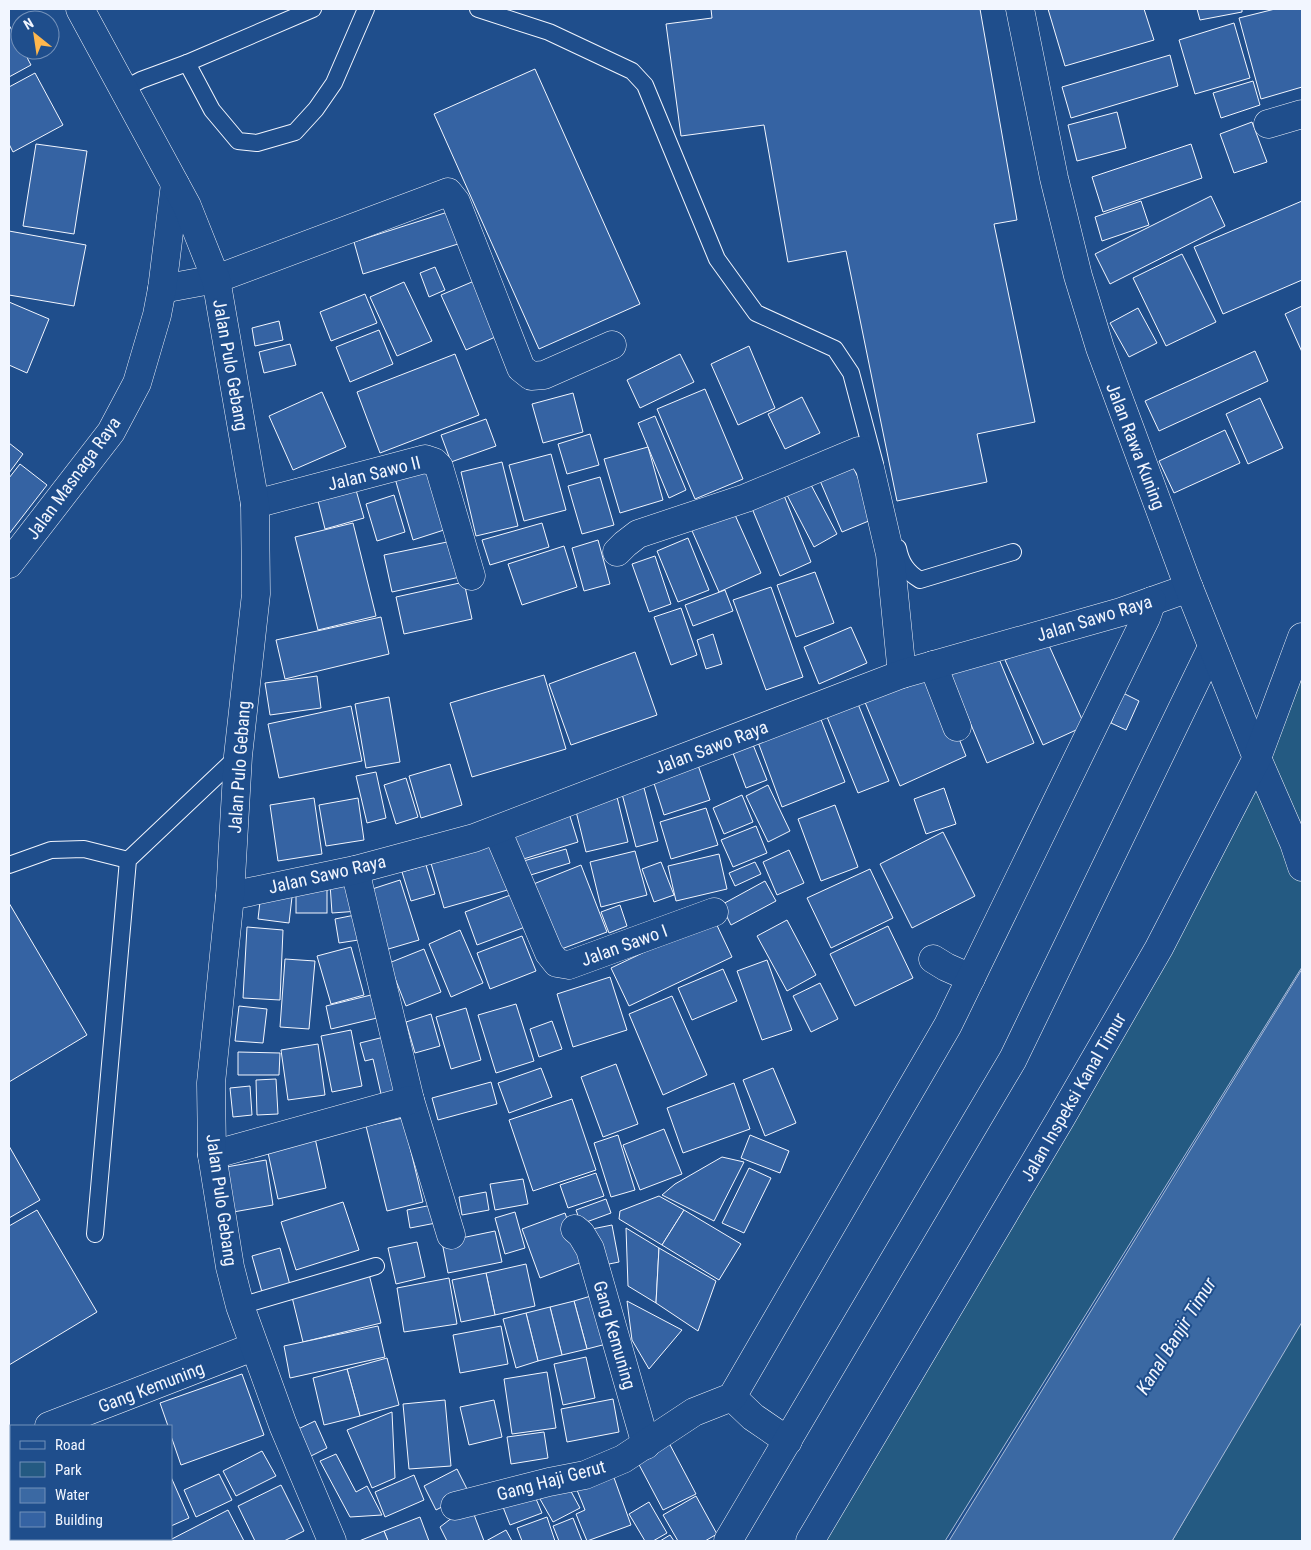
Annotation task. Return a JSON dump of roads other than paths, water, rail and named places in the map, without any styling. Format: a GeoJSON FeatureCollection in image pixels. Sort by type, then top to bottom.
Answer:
{"type":"FeatureCollection","features":[{"type":"Feature","properties":{"kind":"street","name":"Jalan Pulo Gebang"},"geometry":{"type":"LineString","coordinates":[[80,9],[187,206],[216,278],[254,504],[256,594],[238,756],[230,896],[212,1082],[212,1155],[230,1267],[240,1306],[253,1347],[283,1425],[332,1541]]}},
{"type":"Feature","properties":{"kind":"street","name":"Jalan Rawa Kuning"},"geometry":{"type":"LineString","coordinates":[[1020,9],[1054,178],[1100,348],[1212,647],[1298,855]]}},
{"type":"Feature","properties":{"kind":"street"},"geometry":{"type":"LineString","coordinates":[[1268,124],[1302,114]]}},
{"type":"Feature","properties":{"kind":"street","name":"Jalan Masnaga Raya"},"geometry":{"type":"LineString","coordinates":[[9,564],[111,432],[137,383],[157,315],[162,289],[175,184]]}},
{"type":"Feature","properties":{"kind":"street"},"geometry":{"type":"LineString","coordinates":[[162,289],[216,278],[448,192],[456,202],[521,368],[531,376],[544,375],[612,345]]}},
{"type":"Feature","properties":{"kind":"street"},"geometry":{"type":"LineString","coordinates":[[617,552],[624,544],[638,534],[746,498],[859,451],[870,468],[890,554],[902,674]]}},
{"type":"Feature","properties":{"kind":"street","name":"Jalan Sawo II"},"geometry":{"type":"LineString","coordinates":[[254,504],[425,459],[434,462],[439,467],[471,576]]}},
{"type":"Feature","properties":{"kind":"street","name":"Jalan Sawo Raya"},"geometry":{"type":"LineString","coordinates":[[230,896],[355,870],[474,838],[902,674],[1122,612],[1189,588]]}},
{"type":"Feature","properties":{"kind":"street"},"geometry":{"type":"LineString","coordinates":[[788,1440],[753,1417],[732,1397],[948,1025],[1146,618],[1152,601]]}},
{"type":"Feature","properties":{"kind":"street","name":"Jalan Inspeksi Kanal Timur"},"geometry":{"type":"LineString","coordinates":[[810,1541],[1061,1118],[1159,948],[1257,758],[1302,637]]}},
{"type":"Feature","properties":{"kind":"street"},"geometry":{"type":"LineString","coordinates":[[728,1541],[1012,1059],[1212,647]]}},
{"type":"Feature","properties":{"kind":"street"},"geometry":{"type":"LineString","coordinates":[[933,665],[957,727]]}},
{"type":"Feature","properties":{"kind":"street","name":"Jalan Sawo I"},"geometry":{"type":"LineString","coordinates":[[497,830],[549,953],[557,963],[569,966],[714,912]]}},
{"type":"Feature","properties":{"kind":"street"},"geometry":{"type":"LineString","coordinates":[[355,870],[410,1100],[451,1236]]}},
{"type":"Feature","properties":{"kind":"street"},"geometry":{"type":"LineString","coordinates":[[933,959],[971,978]]}},
{"type":"Feature","properties":{"kind":"street"},"geometry":{"type":"LineString","coordinates":[[212,1155],[410,1100]]}},
{"type":"Feature","properties":{"kind":"street","name":"Gang Kemuning"},"geometry":{"type":"LineString","coordinates":[[575,1229],[581,1234],[590,1249],[646,1445]]}},
{"type":"Feature","properties":{"kind":"street","name":"Gang Kemuning"},"geometry":{"type":"LineString","coordinates":[[52,1425],[253,1347]]}},
{"type":"Feature","properties":{"kind":"street","name":"Gang Haji Gerut"},"geometry":{"type":"LineString","coordinates":[[455,1506],[585,1474],[622,1459],[694,1412],[732,1397]]}},
{"type":"Feature","properties":{"kind":"lane"},"geometry":{"type":"LineString","coordinates":[[124,90],[141,80],[187,63],[313,9]]}},
{"type":"Feature","properties":{"kind":"lane"},"geometry":{"type":"LineString","coordinates":[[187,63],[212,110],[238,141],[257,143],[295,132],[316,109],[334,83],[366,9]]}},
{"type":"Feature","properties":{"kind":"lane"},"geometry":{"type":"LineString","coordinates":[[478,9],[550,32],[632,71],[645,85],[717,259],[756,313],[834,349],[852,373],[901,562],[910,574],[920,580],[1013,552]]}},
{"type":"Feature","properties":{"kind":"lane"},"geometry":{"type":"LineString","coordinates":[[95,1234],[128,860],[238,756]]}},
{"type":"Feature","properties":{"kind":"lane"},"geometry":{"type":"LineString","coordinates":[[9,865],[50,850],[84,849],[128,860]]}},
{"type":"Feature","properties":{"kind":"lane"},"geometry":{"type":"LineString","coordinates":[[240,1306],[376,1266]]}},
{"type":"Feature","properties":{"kind":"water","name":"Kanal Banjir Timur"},"geometry":{"type":"Polygon","coordinates":[[[1302,969],[1302,1322],[1172,1541],[949,1541],[1302,969]]]}}]}
